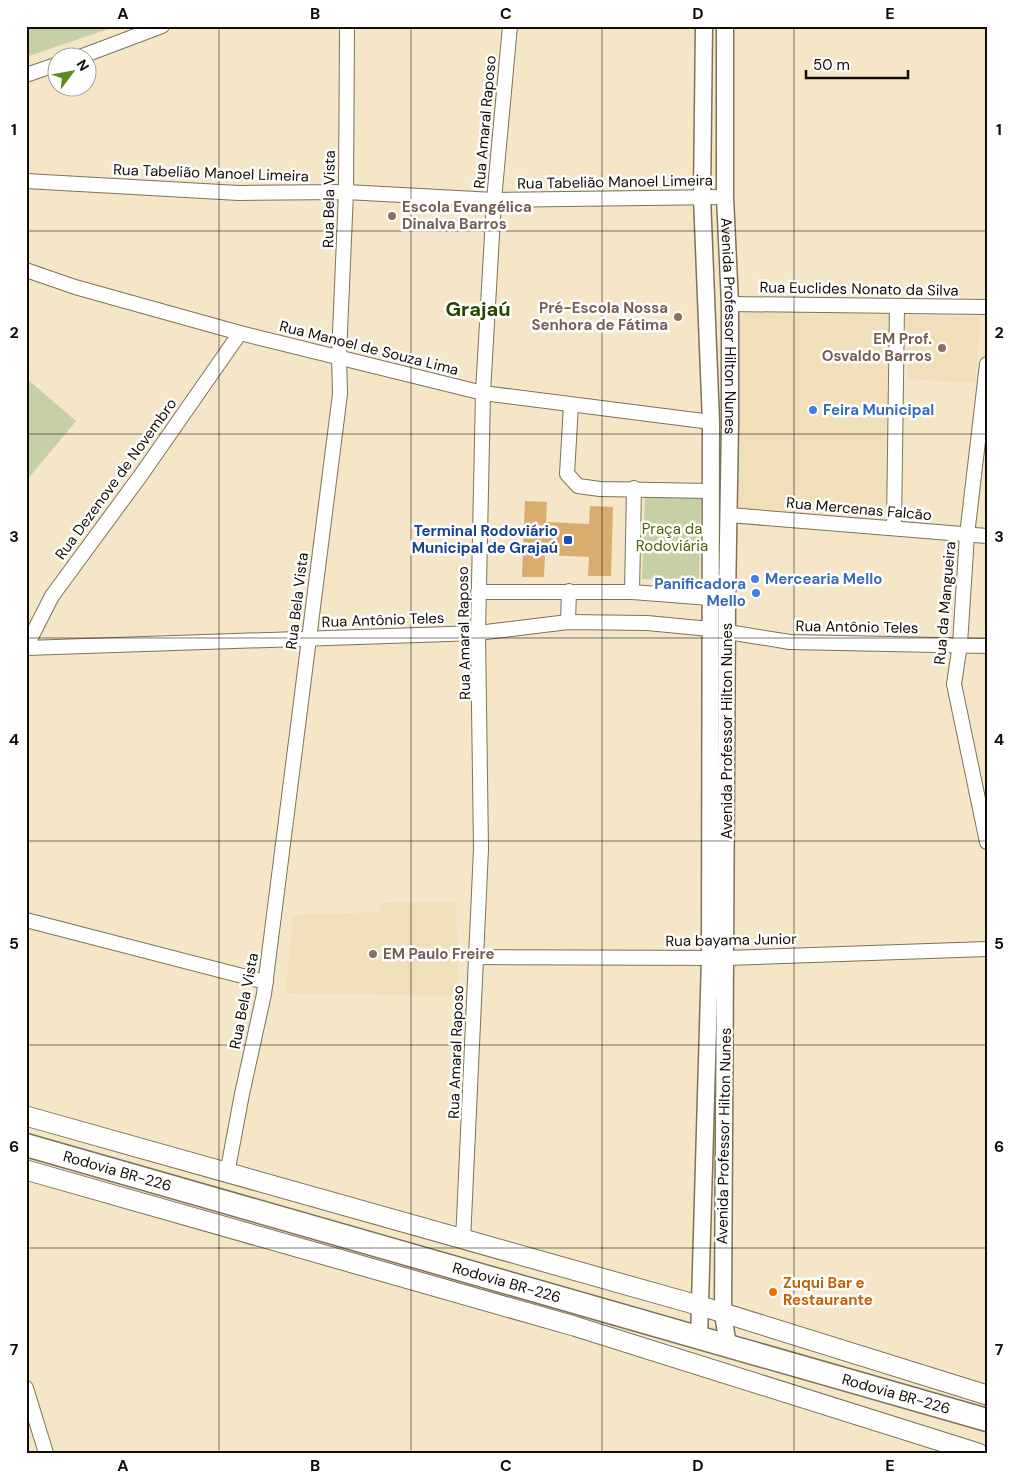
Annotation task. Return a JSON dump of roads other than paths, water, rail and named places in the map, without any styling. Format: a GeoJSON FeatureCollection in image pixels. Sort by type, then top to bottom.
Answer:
{"type":"FeatureCollection","features":[{"type":"Feature","properties":{"kind":"highway","name":"Rodovia BR-226"},"geometry":{"type":"LineString","coordinates":[[26,1145],[987,1420]]}},
{"type":"Feature","properties":{"kind":"main road"},"geometry":{"type":"LineString","coordinates":[[26,1116],[463,1241],[701,1306],[987,1395]]}},
{"type":"Feature","properties":{"kind":"main road"},"geometry":{"type":"LineString","coordinates":[[26,1170],[574,1326],[978,1453]]}},
{"type":"Feature","properties":{"kind":"street"},"geometry":{"type":"LineString","coordinates":[[98,50],[162,26]]}},
{"type":"Feature","properties":{"kind":"street","name":"Rua Bela Vista"},"geometry":{"type":"LineString","coordinates":[[227,1174],[266,982],[340,394],[339,356],[346,192],[347,26]]}},
{"type":"Feature","properties":{"kind":"street","name":"Rua Amaral Raposo"},"geometry":{"type":"LineString","coordinates":[[463,1241],[481,849],[478,592],[483,393],[494,200],[510,26]]}},
{"type":"Feature","properties":{"kind":"street","name":"Avenida Professor Hilton Nunes"},"geometry":{"type":"LineString","coordinates":[[704,26],[702,197],[712,422],[710,629],[718,958],[722,1314],[728,1346]]}},
{"type":"Feature","properties":{"kind":"street","name":"Avenida Professor Hilton Nunes"},"geometry":{"type":"LineString","coordinates":[[699,1338],[718,958],[728,632],[730,304],[726,197],[725,26]]}},
{"type":"Feature","properties":{"kind":"street"},"geometry":{"type":"LineString","coordinates":[[26,75],[48,67]]}},
{"type":"Feature","properties":{"kind":"street","name":"Rua Tabelião Manoel Limeira"},"geometry":{"type":"LineString","coordinates":[[26,181],[239,193],[346,192],[494,200],[726,197]]}},
{"type":"Feature","properties":{"kind":"street","name":"Rua Manoel de Souza Lima"},"geometry":{"type":"LineString","coordinates":[[26,270],[75,287],[240,333],[483,393],[712,422]]}},
{"type":"Feature","properties":{"kind":"street","name":"Rua Euclides Nonato da Silva"},"geometry":{"type":"LineString","coordinates":[[730,304],[987,308]]}},
{"type":"Feature","properties":{"kind":"street"},"geometry":{"type":"LineString","coordinates":[[894,527],[897,306]]}},
{"type":"Feature","properties":{"kind":"street","name":"Rua Dezenove de Novembro"},"geometry":{"type":"LineString","coordinates":[[26,648],[52,596],[136,483],[240,333]]}},
{"type":"Feature","properties":{"kind":"street","name":"Rua da Mangueira"},"geometry":{"type":"LineString","coordinates":[[987,364],[967,535],[960,644],[954,684],[987,842]]}},
{"type":"Feature","properties":{"kind":"street"},"geometry":{"type":"LineString","coordinates":[[571,404],[567,469],[572,481],[587,489],[730,490]]}},
{"type":"Feature","properties":{"kind":"street"},"geometry":{"type":"LineString","coordinates":[[712,422],[730,423]]}},
{"type":"Feature","properties":{"kind":"street"},"geometry":{"type":"LineString","coordinates":[[632,592],[634,488]]}},
{"type":"Feature","properties":{"kind":"street","name":"Rua Mercenas Falcão"},"geometry":{"type":"LineString","coordinates":[[729,515],[987,536]]}},
{"type":"Feature","properties":{"kind":"street"},"geometry":{"type":"LineString","coordinates":[[568,622],[570,591]]}},
{"type":"Feature","properties":{"kind":"street"},"geometry":{"type":"LineString","coordinates":[[478,592],[632,592],[727,600]]}},
{"type":"Feature","properties":{"kind":"street","name":"Rua Antônio Teles"},"geometry":{"type":"LineString","coordinates":[[26,648],[478,633],[568,622],[647,623],[710,629]]}},
{"type":"Feature","properties":{"kind":"street"},"geometry":{"type":"LineString","coordinates":[[710,629],[728,632]]}},
{"type":"Feature","properties":{"kind":"street","name":"Rua Antônio Teles"},"geometry":{"type":"LineString","coordinates":[[728,632],[790,642],[987,646]]}},
{"type":"Feature","properties":{"kind":"street"},"geometry":{"type":"LineString","coordinates":[[26,920],[266,982]]}},
{"type":"Feature","properties":{"kind":"street","name":"Rua bayama Junior"},"geometry":{"type":"LineString","coordinates":[[476,957],[718,958],[987,948]]}},
{"type":"Feature","properties":{"kind":"street"},"geometry":{"type":"LineString","coordinates":[[26,1388],[46,1453]]}},
{"type":"Feature","properties":{"kind":"place","name":"Escola Evangélica Dinalva Barros"},"geometry":{"type":"Point","coordinates":[392,216]}},
{"type":"Feature","properties":{"kind":"place","name":"Pré-Escola Nossa Senhora de Fátima"},"geometry":{"type":"Point","coordinates":[678,317]}},
{"type":"Feature","properties":{"kind":"place","name":"EM Prof. Osvaldo Barros"},"geometry":{"type":"Point","coordinates":[942,348]}},
{"type":"Feature","properties":{"kind":"place","name":"Feira Municipal"},"geometry":{"type":"Point","coordinates":[813,410]}},
{"type":"Feature","properties":{"kind":"place","name":"Terminal Rodoviário Municipal de Grajaú"},"geometry":{"type":"Point","coordinates":[568,540]}},
{"type":"Feature","properties":{"kind":"place","name":"Mercearia Mello"},"geometry":{"type":"Point","coordinates":[755,579]}},
{"type":"Feature","properties":{"kind":"place","name":"Panificadora Mello"},"geometry":{"type":"Point","coordinates":[756,593]}},
{"type":"Feature","properties":{"kind":"place","name":"EM Paulo Freire"},"geometry":{"type":"Point","coordinates":[373,954]}},
{"type":"Feature","properties":{"kind":"place","name":"Zuqui Bar e Restaurante"},"geometry":{"type":"Point","coordinates":[773,1292]}},
{"type":"Feature","properties":{"kind":"district","name":"Grajaú"},"geometry":{"type":"Point","coordinates":[478,309]}},
{"type":"Feature","properties":{"kind":"park label","name":"Praça da Rodoviária"},"geometry":{"type":"Point","coordinates":[672,538]}}]}
